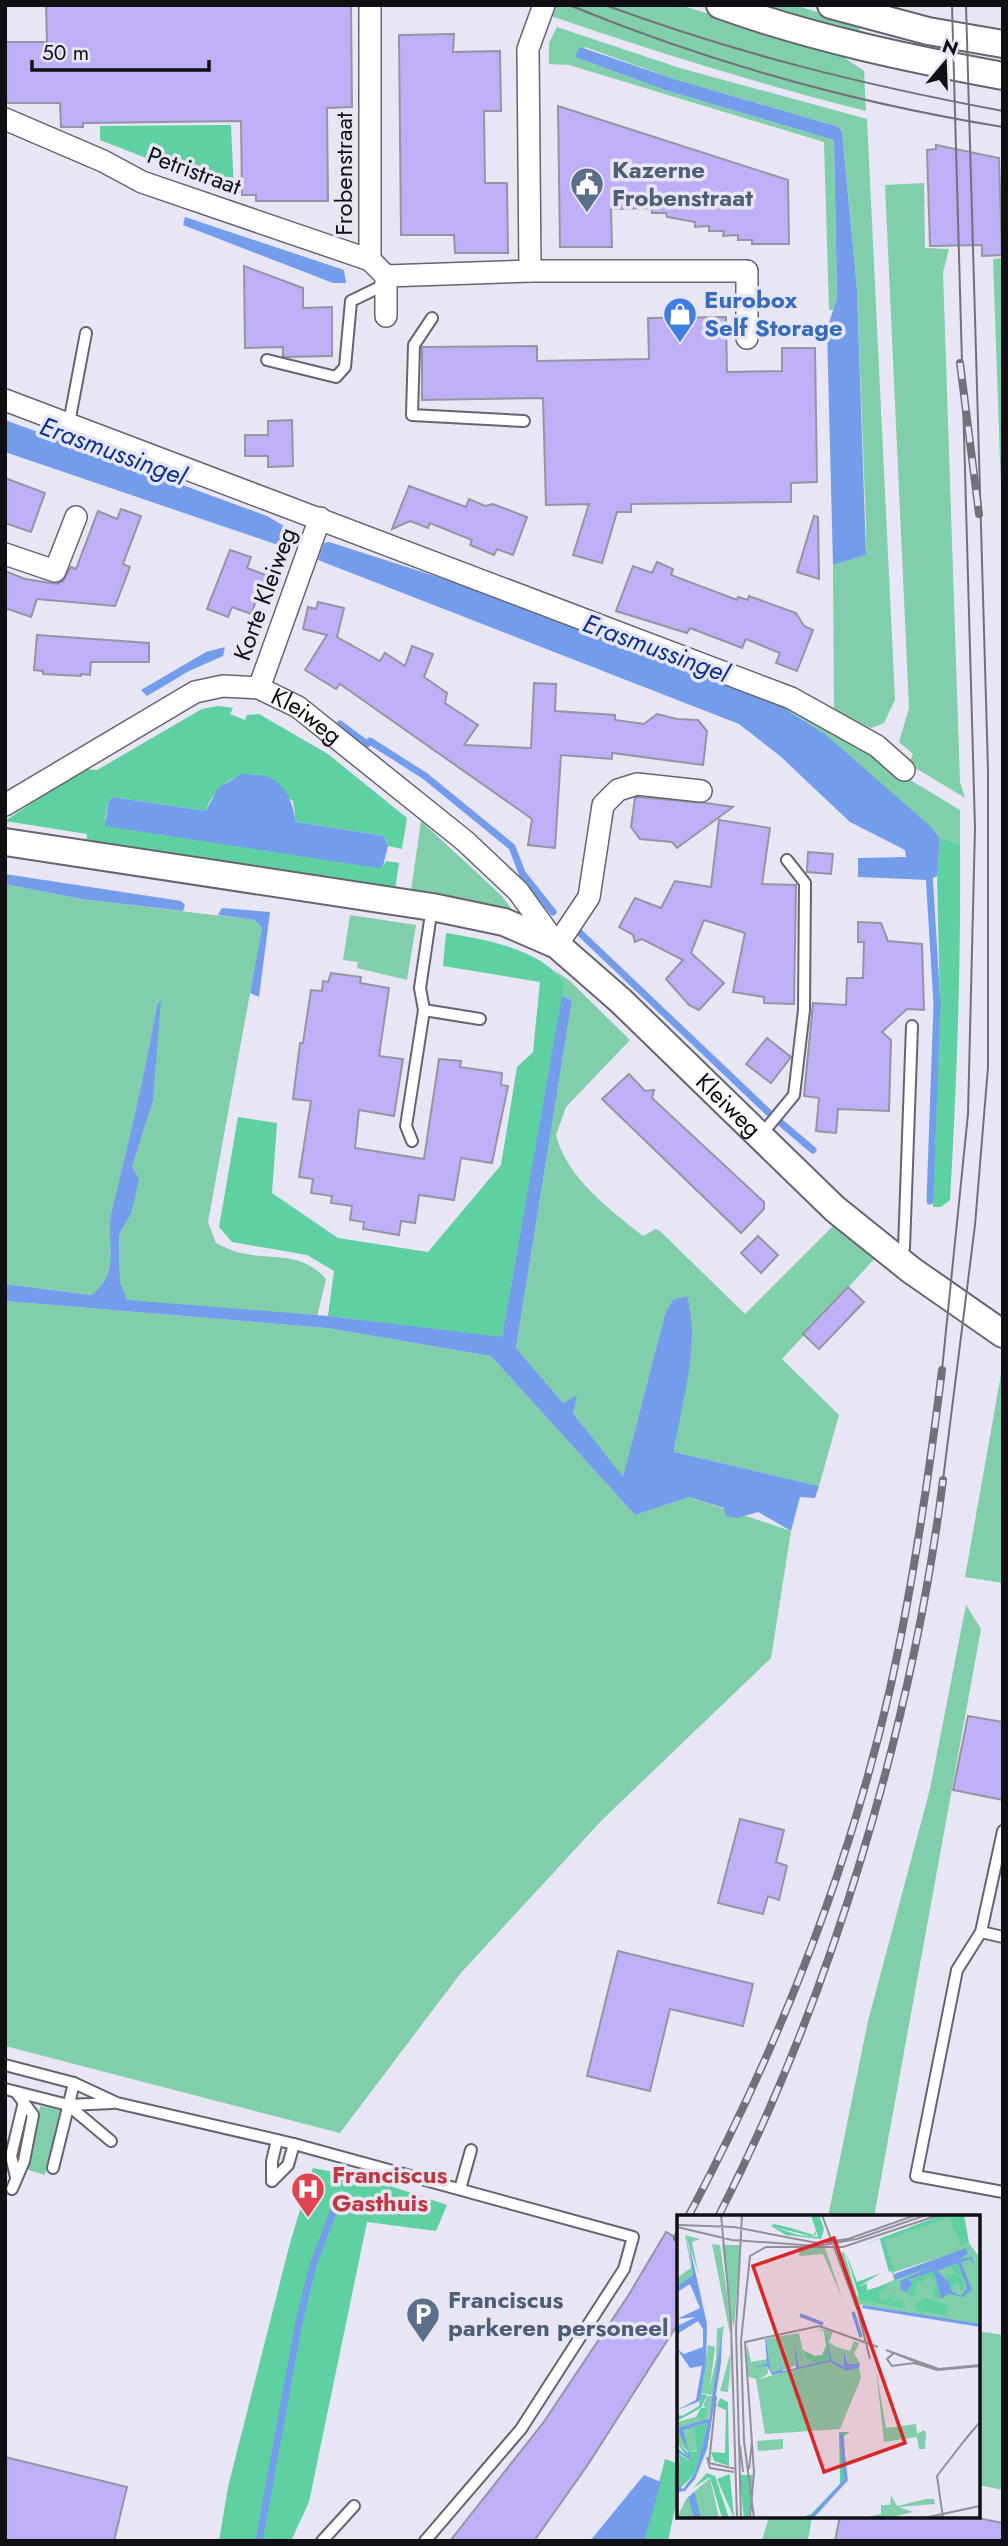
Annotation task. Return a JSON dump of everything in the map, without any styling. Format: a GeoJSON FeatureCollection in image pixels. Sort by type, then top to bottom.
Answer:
{"type":"FeatureCollection","features":[{"type":"Feature","properties":{"kind":"street","name":"Frobenstraat"},"geometry":{"type":"LineString","coordinates":[[370,5],[370,260],[386,280]]}},
{"type":"Feature","properties":{"kind":"street"},"geometry":{"type":"LineString","coordinates":[[530,271],[528,49],[544,5]]}},
{"type":"Feature","properties":{"kind":"street"},"geometry":{"type":"LineString","coordinates":[[720,5],[782,27],[872,51],[1003,76]]}},
{"type":"Feature","properties":{"kind":"street"},"geometry":{"type":"LineString","coordinates":[[831,5],[929,31],[1003,44]]}},
{"type":"Feature","properties":{"kind":"street","name":"Petristraat"},"geometry":{"type":"LineString","coordinates":[[5,119],[103,161],[142,182],[370,260]]}},
{"type":"Feature","properties":{"kind":"street"},"geometry":{"type":"LineString","coordinates":[[386,316],[386,280],[530,271],[747,271],[747,338]]}},
{"type":"Feature","properties":{"kind":"street"},"geometry":{"type":"LineString","coordinates":[[5,400],[791,698],[877,746],[904,770]]}},
{"type":"Feature","properties":{"kind":"street"},"geometry":{"type":"LineString","coordinates":[[5,554],[55,571],[76,517]]}},
{"type":"Feature","properties":{"kind":"street","name":"Korte Kleiweg"},"geometry":{"type":"LineString","coordinates":[[259,688],[320,518]]}},
{"type":"Feature","properties":{"kind":"street","name":"Kleiweg"},"geometry":{"type":"LineString","coordinates":[[5,804],[195,692],[223,686],[259,688],[298,707],[465,841],[517,891],[556,945]]}},
{"type":"Feature","properties":{"kind":"street"},"geometry":{"type":"LineString","coordinates":[[556,945],[589,897],[603,805],[618,790],[637,783],[701,791]]}},
{"type":"Feature","properties":{"kind":"street","name":"Kleiweg"},"geometry":{"type":"LineString","coordinates":[[5,842],[432,907],[504,922],[556,945],[595,976],[835,1209],[902,1263],[1003,1334]]}},
{"type":"Feature","properties":{"kind":"street","name":"Kleiweg"},"geometry":{"type":"LineString","coordinates":[[808,1180],[1003,1316]]}},
{"type":"Feature","properties":{"kind":"lane"},"geometry":{"type":"LineString","coordinates":[[267,360],[336,377],[345,367],[351,301],[386,280]]}},
{"type":"Feature","properties":{"kind":"lane"},"geometry":{"type":"LineString","coordinates":[[432,318],[414,345],[412,415],[524,421]]}},
{"type":"Feature","properties":{"kind":"lane"},"geometry":{"type":"LineString","coordinates":[[69,423],[86,333]]}},
{"type":"Feature","properties":{"kind":"lane"},"geometry":{"type":"LineString","coordinates":[[761,1135],[794,1095],[804,1010],[805,883],[787,860]]}},
{"type":"Feature","properties":{"kind":"lane"},"geometry":{"type":"LineString","coordinates":[[412,1141],[405,1126],[424,1010],[420,988],[432,907]]}},
{"type":"Feature","properties":{"kind":"lane"},"geometry":{"type":"LineString","coordinates":[[424,1010],[480,1018]]}},
{"type":"Feature","properties":{"kind":"lane"},"geometry":{"type":"LineString","coordinates":[[904,1248],[912,1026]]}},
{"type":"Feature","properties":{"kind":"lane"},"geometry":{"type":"LineString","coordinates":[[1003,1831],[981,1932],[957,1970],[916,2176],[1003,2192]]}},
{"type":"Feature","properties":{"kind":"lane"},"geometry":{"type":"LineString","coordinates":[[981,1932],[1003,1937]]}},
{"type":"Feature","properties":{"kind":"lane"},"geometry":{"type":"LineString","coordinates":[[5,2065],[74,2083],[117,2103],[294,2144],[634,2237],[624,2269],[521,2429],[425,2541]]}},
{"type":"Feature","properties":{"kind":"lane"},"geometry":{"type":"LineString","coordinates":[[53,2168],[74,2083]]}},
{"type":"Feature","properties":{"kind":"lane"},"geometry":{"type":"LineString","coordinates":[[10,2090],[68,2105],[117,2103]]}},
{"type":"Feature","properties":{"kind":"lane"},"geometry":{"type":"LineString","coordinates":[[10,2090],[24,2102],[33,2115],[24,2161],[12,2189]]}},
{"type":"Feature","properties":{"kind":"lane"},"geometry":{"type":"LineString","coordinates":[[68,2105],[111,2141]]}},
{"type":"Feature","properties":{"kind":"lane"},"geometry":{"type":"LineString","coordinates":[[277,2140],[272,2161],[272,2180],[288,2165],[294,2144]]}},
{"type":"Feature","properties":{"kind":"lane"},"geometry":{"type":"LineString","coordinates":[[460,2189],[471,2150]]}},
{"type":"Feature","properties":{"kind":"lane"},"geometry":{"type":"LineString","coordinates":[[322,2541],[354,2506]]}},
{"type":"Feature","properties":{"kind":"green space"},"geometry":{"type":"Polygon","coordinates":[[[554,5],[680,5],[839,54],[864,71],[866,111],[706,66],[548,15],[554,5]]]}},
{"type":"Feature","properties":{"kind":"green space"},"geometry":{"type":"Polygon","coordinates":[[[747,5],[794,5],[858,24],[861,37],[747,5]]]}},
{"type":"Feature","properties":{"kind":"green space"},"geometry":{"type":"Polygon","coordinates":[[[557,27],[680,68],[867,119],[895,700],[884,723],[871,728],[834,711],[833,565],[866,555],[857,289],[842,131],[839,127],[674,79],[585,47],[575,57],[665,90],[834,140],[837,298],[833,310],[829,310],[824,142],[569,65],[549,64],[549,43],[557,27]]]}},
{"type":"Feature","properties":{"kind":"green space"},"geometry":{"type":"Polygon","coordinates":[[[231,125],[234,192],[100,140],[100,126],[231,125]]]}},
{"type":"Feature","properties":{"kind":"green space"},"geometry":{"type":"Polygon","coordinates":[[[924,183],[925,248],[949,249],[943,272],[960,782],[965,798],[909,764],[913,754],[899,742],[909,708],[885,185],[924,183]]]}},
{"type":"Feature","properties":{"kind":"green space"},"geometry":{"type":"Polygon","coordinates":[[[1003,258],[1003,545],[993,259],[1003,258]]]}},
{"type":"Feature","properties":{"kind":"green space"},"geometry":{"type":"Polygon","coordinates":[[[493,591],[768,694],[960,810],[960,844],[940,838],[825,734],[791,712],[493,591]]]}},
{"type":"Feature","properties":{"kind":"green space"},"geometry":{"type":"Polygon","coordinates":[[[218,706],[233,708],[230,714],[245,720],[247,715],[259,714],[328,754],[407,818],[402,849],[388,846],[384,836],[296,822],[293,801],[256,774],[239,777],[225,784],[209,803],[206,811],[112,797],[105,819],[383,866],[386,861],[399,863],[395,890],[86,843],[87,834],[5,821],[82,769],[97,770],[202,709],[218,706]]]}},
{"type":"Feature","properties":{"kind":"green space"},"geometry":{"type":"Polygon","coordinates":[[[421,821],[502,896],[515,914],[476,902],[411,891],[421,821]]]}},
{"type":"Feature","properties":{"kind":"green space"},"geometry":{"type":"Polygon","coordinates":[[[940,838],[960,844],[959,978],[950,1200],[941,1207],[933,1207],[940,1009],[937,876],[940,838]]]}},
{"type":"Feature","properties":{"kind":"green space"},"geometry":{"type":"Polygon","coordinates":[[[5,884],[81,899],[255,920],[262,928],[208,1222],[216,1243],[229,1249],[249,1255],[296,1260],[316,1270],[326,1279],[317,1317],[127,1301],[120,1282],[119,1235],[131,1214],[132,1167],[153,1101],[160,1001],[157,1004],[142,1083],[111,1214],[110,1264],[106,1278],[93,1295],[5,1284],[5,884]]]}},
{"type":"Feature","properties":{"kind":"green space"},"geometry":{"type":"Polygon","coordinates":[[[350,915],[416,925],[407,980],[357,968],[358,962],[343,960],[350,915]]]}},
{"type":"Feature","properties":{"kind":"green space"},"geometry":{"type":"Polygon","coordinates":[[[446,933],[511,947],[541,961],[565,983],[502,1338],[328,1316],[334,1271],[307,1255],[232,1242],[219,1227],[238,1117],[277,1123],[272,1193],[338,1238],[428,1252],[501,1165],[517,1067],[533,1052],[540,982],[443,966],[446,933]]]}},
{"type":"Feature","properties":{"kind":"green space"},"geometry":{"type":"Polygon","coordinates":[[[554,970],[570,981],[630,1040],[566,1107],[556,1135],[569,1165],[603,1204],[643,1236],[656,1229],[660,1231],[745,1314],[837,1222],[878,1255],[782,1359],[839,1415],[819,1486],[674,1452],[689,1355],[690,1307],[665,1314],[623,1478],[573,1413],[576,1396],[563,1403],[516,1348],[572,1000],[562,996],[565,983],[554,970]]]}},
{"type":"Feature","properties":{"kind":"green space"},"geometry":{"type":"Polygon","coordinates":[[[5,1301],[327,1328],[491,1356],[635,1515],[689,1497],[791,1531],[771,1658],[602,1820],[460,1974],[340,2133],[5,2046],[5,1301]]]}},
{"type":"Feature","properties":{"kind":"green space"},"geometry":{"type":"Polygon","coordinates":[[[1003,1363],[1003,1583],[965,1577],[1003,1363]]]}},
{"type":"Feature","properties":{"kind":"green space"},"geometry":{"type":"Polygon","coordinates":[[[966,1605],[981,1629],[874,2215],[828,2215],[868,2021],[930,1789],[966,1605]]]}},
{"type":"Feature","properties":{"kind":"green space"},"geometry":{"type":"Polygon","coordinates":[[[40,2106],[60,2110],[45,2175],[28,2170],[40,2106]]]}},
{"type":"Feature","properties":{"kind":"green space"},"geometry":{"type":"Polygon","coordinates":[[[313,2168],[370,2179],[447,2205],[436,2231],[367,2222],[309,2502],[291,2541],[219,2541],[228,2487],[290,2243],[313,2168]]]}},
{"type":"Feature","properties":{"kind":"green space"},"geometry":{"type":"Polygon","coordinates":[[[980,2331],[1003,2335],[1003,2490],[980,2485],[980,2331]]]}},
{"type":"Feature","properties":{"kind":"green space"},"geometry":{"type":"Polygon","coordinates":[[[665,2459],[677,2463],[677,2498],[668,2541],[644,2541],[665,2459]]]}},
{"type":"Feature","properties":{"kind":"green space"},"geometry":{"type":"Polygon","coordinates":[[[768,2518],[812,2518],[808,2541],[762,2541],[768,2518]]]}},
{"type":"Feature","properties":{"kind":"water"},"geometry":{"type":"Polygon","coordinates":[[[580,47],[674,79],[839,127],[842,132],[857,289],[866,555],[833,565],[827,329],[837,298],[834,140],[665,90],[575,57],[580,47]]]}},
{"type":"Feature","properties":{"kind":"water"},"geometry":{"type":"Polygon","coordinates":[[[185,217],[344,270],[346,283],[333,283],[183,225],[185,217]]]}},
{"type":"Feature","properties":{"kind":"water"},"geometry":{"type":"Polygon","coordinates":[[[5,420],[267,516],[284,526],[286,533],[281,546],[5,452],[5,420]]]}},
{"type":"Feature","properties":{"kind":"water"},"geometry":{"type":"Polygon","coordinates":[[[329,542],[491,594],[768,698],[825,734],[929,825],[940,838],[937,876],[929,880],[858,877],[858,858],[906,857],[905,850],[850,822],[780,756],[739,724],[318,560],[324,543],[329,542]]]}},
{"type":"Feature","properties":{"kind":"water"},"geometry":{"type":"Polygon","coordinates":[[[225,647],[223,656],[189,671],[147,696],[141,690],[206,652],[225,647]]]}},
{"type":"Feature","properties":{"kind":"water"},"geometry":{"type":"Polygon","coordinates":[[[242,774],[265,776],[281,785],[290,800],[296,822],[384,836],[388,846],[383,866],[378,868],[105,826],[108,803],[112,797],[206,811],[218,788],[242,774]]]}},
{"type":"Feature","properties":{"kind":"water"},"geometry":{"type":"Polygon","coordinates":[[[5,874],[181,901],[185,905],[183,911],[81,899],[5,884],[5,874]]]}},
{"type":"Feature","properties":{"kind":"water"},"geometry":{"type":"Polygon","coordinates":[[[222,908],[270,912],[259,997],[250,993],[262,928],[255,920],[218,915],[222,908]]]}},
{"type":"Feature","properties":{"kind":"water"},"geometry":{"type":"Polygon","coordinates":[[[562,996],[572,1000],[516,1348],[563,1403],[577,1395],[573,1413],[623,1477],[665,1314],[673,1300],[687,1296],[691,1315],[691,1354],[674,1452],[819,1486],[815,1498],[800,1497],[791,1531],[758,1512],[737,1518],[726,1516],[724,1508],[689,1497],[635,1515],[491,1356],[327,1328],[5,1301],[5,1284],[92,1295],[106,1278],[110,1263],[111,1214],[142,1083],[157,1004],[161,1000],[153,1101],[132,1167],[139,1179],[131,1214],[119,1235],[120,1282],[127,1300],[328,1316],[502,1337],[562,996]]]}},
{"type":"Feature","properties":{"kind":"water"},"geometry":{"type":"Polygon","coordinates":[[[644,2475],[661,2482],[644,2541],[590,2541],[644,2475]]]}},
{"type":"Feature","properties":{"kind":"building"},"geometry":{"type":"Polygon","coordinates":[[[46,5],[351,5],[352,107],[327,108],[328,201],[256,201],[256,195],[242,195],[241,121],[83,123],[83,127],[61,127],[60,103],[5,103],[5,42],[47,42],[46,5]]]}},
{"type":"Feature","properties":{"kind":"building"},"geometry":{"type":"Polygon","coordinates":[[[454,34],[453,52],[500,51],[501,111],[484,111],[485,183],[507,183],[508,253],[455,253],[454,235],[401,235],[399,35],[454,34]]]}},
{"type":"Feature","properties":{"kind":"building"},"geometry":{"type":"Polygon","coordinates":[[[558,106],[788,180],[789,244],[752,244],[752,240],[738,240],[738,235],[723,236],[724,231],[709,231],[709,226],[695,227],[695,222],[667,217],[666,213],[652,213],[652,208],[611,209],[612,247],[560,247],[558,106]]]}},
{"type":"Feature","properties":{"kind":"building"},"geometry":{"type":"Polygon","coordinates":[[[936,145],[999,158],[1002,255],[982,256],[982,245],[930,246],[927,150],[936,149],[936,145]]]}},
{"type":"Feature","properties":{"kind":"building"},"geometry":{"type":"Polygon","coordinates":[[[244,266],[303,288],[303,308],[332,307],[332,356],[286,357],[283,356],[283,347],[245,348],[244,266]]]}},
{"type":"Feature","properties":{"kind":"building"},"geometry":{"type":"Polygon","coordinates":[[[726,317],[727,372],[782,371],[782,348],[815,348],[817,482],[791,483],[791,502],[631,504],[631,512],[617,512],[602,563],[573,555],[589,504],[546,505],[543,398],[422,400],[422,347],[537,346],[537,361],[649,359],[648,318],[726,317]]]}},
{"type":"Feature","properties":{"kind":"building"},"geometry":{"type":"Polygon","coordinates":[[[292,420],[293,466],[268,467],[268,456],[245,456],[245,435],[268,435],[268,421],[292,420]]]}},
{"type":"Feature","properties":{"kind":"building"},"geometry":{"type":"Polygon","coordinates":[[[5,478],[45,493],[31,532],[5,523],[5,478]]]}},
{"type":"Feature","properties":{"kind":"building"},"geometry":{"type":"Polygon","coordinates":[[[409,486],[466,507],[469,499],[485,506],[493,504],[527,517],[513,555],[497,549],[494,555],[470,545],[472,540],[430,523],[428,528],[410,521],[392,529],[409,486]]]}},
{"type":"Feature","properties":{"kind":"building"},"geometry":{"type":"Polygon","coordinates":[[[121,509],[141,516],[123,564],[130,567],[115,606],[37,599],[31,617],[5,608],[5,571],[25,579],[57,584],[63,581],[71,567],[76,569],[98,511],[117,519],[121,509]]]}},
{"type":"Feature","properties":{"kind":"building"},"geometry":{"type":"Polygon","coordinates":[[[814,516],[818,517],[819,579],[797,572],[814,516]]]}},
{"type":"Feature","properties":{"kind":"building"},"geometry":{"type":"Polygon","coordinates":[[[230,550],[251,557],[247,568],[266,575],[251,614],[232,607],[228,617],[207,609],[230,550]]]}},
{"type":"Feature","properties":{"kind":"building"},"geometry":{"type":"Polygon","coordinates":[[[657,562],[673,569],[671,575],[737,600],[738,597],[748,600],[749,596],[796,613],[804,626],[813,630],[797,671],[776,663],[780,653],[746,639],[742,648],[690,628],[687,633],[616,611],[633,566],[652,573],[657,562]]]}},
{"type":"Feature","properties":{"kind":"building"},"geometry":{"type":"Polygon","coordinates":[[[318,602],[344,608],[337,637],[380,661],[385,653],[405,666],[412,646],[433,654],[424,677],[447,693],[445,703],[478,725],[464,745],[531,748],[534,683],[556,684],[555,711],[615,715],[615,720],[644,724],[657,714],[698,720],[707,731],[703,765],[612,753],[612,759],[561,755],[555,848],[528,845],[532,819],[340,684],[336,689],[305,670],[327,635],[303,629],[308,607],[316,609],[318,602]]]}},
{"type":"Feature","properties":{"kind":"building"},"geometry":{"type":"Polygon","coordinates":[[[37,635],[149,643],[149,662],[91,662],[90,675],[43,674],[43,671],[34,670],[37,635]]]}},
{"type":"Feature","properties":{"kind":"building"},"geometry":{"type":"Polygon","coordinates":[[[635,798],[733,807],[677,848],[672,842],[640,839],[631,827],[635,798]]]}},
{"type":"Feature","properties":{"kind":"building"},"geometry":{"type":"Polygon","coordinates":[[[719,820],[770,828],[762,884],[796,885],[794,1004],[764,1003],[764,997],[733,992],[745,933],[704,920],[691,953],[724,983],[699,1010],[689,1005],[666,979],[683,960],[642,939],[635,942],[633,935],[619,927],[635,898],[661,908],[675,881],[711,887],[719,820]]]}},
{"type":"Feature","properties":{"kind":"building"},"geometry":{"type":"Polygon","coordinates":[[[808,852],[833,854],[831,874],[807,872],[808,852]]]}},
{"type":"Feature","properties":{"kind":"building"},"geometry":{"type":"Polygon","coordinates":[[[858,922],[881,923],[888,941],[922,944],[924,1010],[907,1009],[882,1032],[891,1040],[889,1111],[838,1109],[836,1133],[816,1131],[819,1098],[804,1096],[813,1003],[846,1005],[847,978],[863,978],[864,942],[858,942],[858,922]]]}},
{"type":"Feature","properties":{"kind":"building"},"geometry":{"type":"Polygon","coordinates":[[[331,973],[361,977],[360,983],[389,988],[379,1056],[403,1059],[394,1116],[359,1110],[355,1148],[424,1159],[439,1059],[461,1061],[460,1067],[502,1073],[501,1085],[508,1086],[492,1163],[461,1158],[454,1200],[419,1195],[415,1223],[401,1221],[399,1235],[363,1229],[364,1222],[350,1220],[352,1206],[331,1203],[332,1196],[311,1193],[313,1179],[299,1177],[311,1101],[293,1099],[300,1043],[303,1043],[311,990],[322,991],[323,981],[328,982],[331,973]]]}},
{"type":"Feature","properties":{"kind":"building"},"geometry":{"type":"Polygon","coordinates":[[[767,1038],[791,1057],[771,1083],[746,1064],[767,1038]]]}},
{"type":"Feature","properties":{"kind":"building"},"geometry":{"type":"Polygon","coordinates":[[[629,1074],[645,1091],[654,1090],[652,1098],[764,1202],[764,1209],[741,1233],[602,1099],[629,1074]]]}},
{"type":"Feature","properties":{"kind":"building"},"geometry":{"type":"Polygon","coordinates":[[[758,1236],[778,1255],[761,1273],[741,1253],[758,1236]]]}},
{"type":"Feature","properties":{"kind":"building"},"geometry":{"type":"Polygon","coordinates":[[[848,1287],[864,1302],[819,1349],[803,1334],[848,1287]]]}},
{"type":"Feature","properties":{"kind":"building"},"geometry":{"type":"Polygon","coordinates":[[[968,1716],[1003,1722],[1003,1800],[953,1790],[968,1716]]]}},
{"type":"Feature","properties":{"kind":"building"},"geometry":{"type":"Polygon","coordinates":[[[740,1819],[784,1830],[776,1862],[787,1866],[779,1900],[768,1896],[763,1914],[718,1903],[740,1819]]]}},
{"type":"Feature","properties":{"kind":"building"},"geometry":{"type":"Polygon","coordinates":[[[618,1951],[753,1984],[743,2026],[670,2009],[650,2091],[587,2076],[618,1951]]]}},
{"type":"Feature","properties":{"kind":"building"},"geometry":{"type":"Polygon","coordinates":[[[666,2232],[677,2238],[677,2325],[587,2466],[534,2541],[450,2541],[543,2423],[628,2296],[666,2232]]]}},
{"type":"Feature","properties":{"kind":"building"},"geometry":{"type":"Polygon","coordinates":[[[5,2457],[127,2487],[114,2541],[5,2541],[5,2457]]]}},
{"type":"Feature","properties":{"kind":"building"},"geometry":{"type":"Polygon","coordinates":[[[840,2518],[978,2518],[1003,2523],[1003,2541],[835,2541],[840,2518]]]}},
{"type":"Feature","properties":{"kind":"waterway"},"geometry":{"type":"LineString","coordinates":[[340,724],[367,744],[370,741],[425,776],[512,847],[522,873],[553,912]]}},
{"type":"Feature","properties":{"kind":"waterway"},"geometry":{"type":"LineString","coordinates":[[929,873],[937,1004],[930,1201]]}},
{"type":"Feature","properties":{"kind":"waterway"},"geometry":{"type":"LineString","coordinates":[[579,932],[768,1112]]}},
{"type":"Feature","properties":{"kind":"waterway"},"geometry":{"type":"LineString","coordinates":[[781,1123],[813,1150]]}},
{"type":"Feature","properties":{"kind":"waterway"},"geometry":{"type":"LineString","coordinates":[[259,2541],[298,2327],[313,2265],[338,2199]]}},
{"type":"Feature","properties":{"kind":"tram line"},"geometry":{"type":"LineString","coordinates":[[569,5],[674,45],[782,78],[892,106],[1003,127]]}},
{"type":"Feature","properties":{"kind":"tram line"},"geometry":{"type":"LineString","coordinates":[[605,5],[704,39],[802,67],[1003,111]]}},
{"type":"Feature","properties":{"kind":"tram line"},"geometry":{"type":"LineString","coordinates":[[942,1370],[968,1114],[975,828],[952,5]]}},
{"type":"Feature","properties":{"kind":"tram line"},"geometry":{"type":"LineString","coordinates":[[943,1480],[975,1225],[988,1067],[988,770],[966,5]]}},
{"type":"Feature","properties":{"kind":"railway"},"geometry":{"type":"LineString","coordinates":[[960,363],[979,514]]}},
{"type":"Feature","properties":{"kind":"railway"},"geometry":{"type":"LineString","coordinates":[[689,2215],[721,2154],[780,2025],[807,1959],[853,1826],[890,1689],[906,1610],[942,1370]]}},
{"type":"Feature","properties":{"kind":"railway"},"geometry":{"type":"LineString","coordinates":[[719,2215],[759,2132],[796,2044],[831,1952],[861,1858],[911,1668],[943,1480]]}},
{"type":"Feature","properties":{"kind":"place","name":"Kazerne Frobenstraat"},"geometry":{"type":"Point","coordinates":[587,214]}},
{"type":"Feature","properties":{"kind":"place","name":"Eurobox Self Storage"},"geometry":{"type":"Point","coordinates":[680,344]}},
{"type":"Feature","properties":{"kind":"place","name":"Franciscus Gasthuis"},"geometry":{"type":"Point","coordinates":[308,2219]}},
{"type":"Feature","properties":{"kind":"place","name":"Franciscus parkeren personeel"},"geometry":{"type":"Point","coordinates":[423,2344]}},
{"type":"Feature","properties":{"kind":"water label","name":"Erasmussingel"},"geometry":{"type":"Point","coordinates":[113,451]}},
{"type":"Feature","properties":{"kind":"water label","name":"Erasmussingel"},"geometry":{"type":"Point","coordinates":[656,648]}}]}
